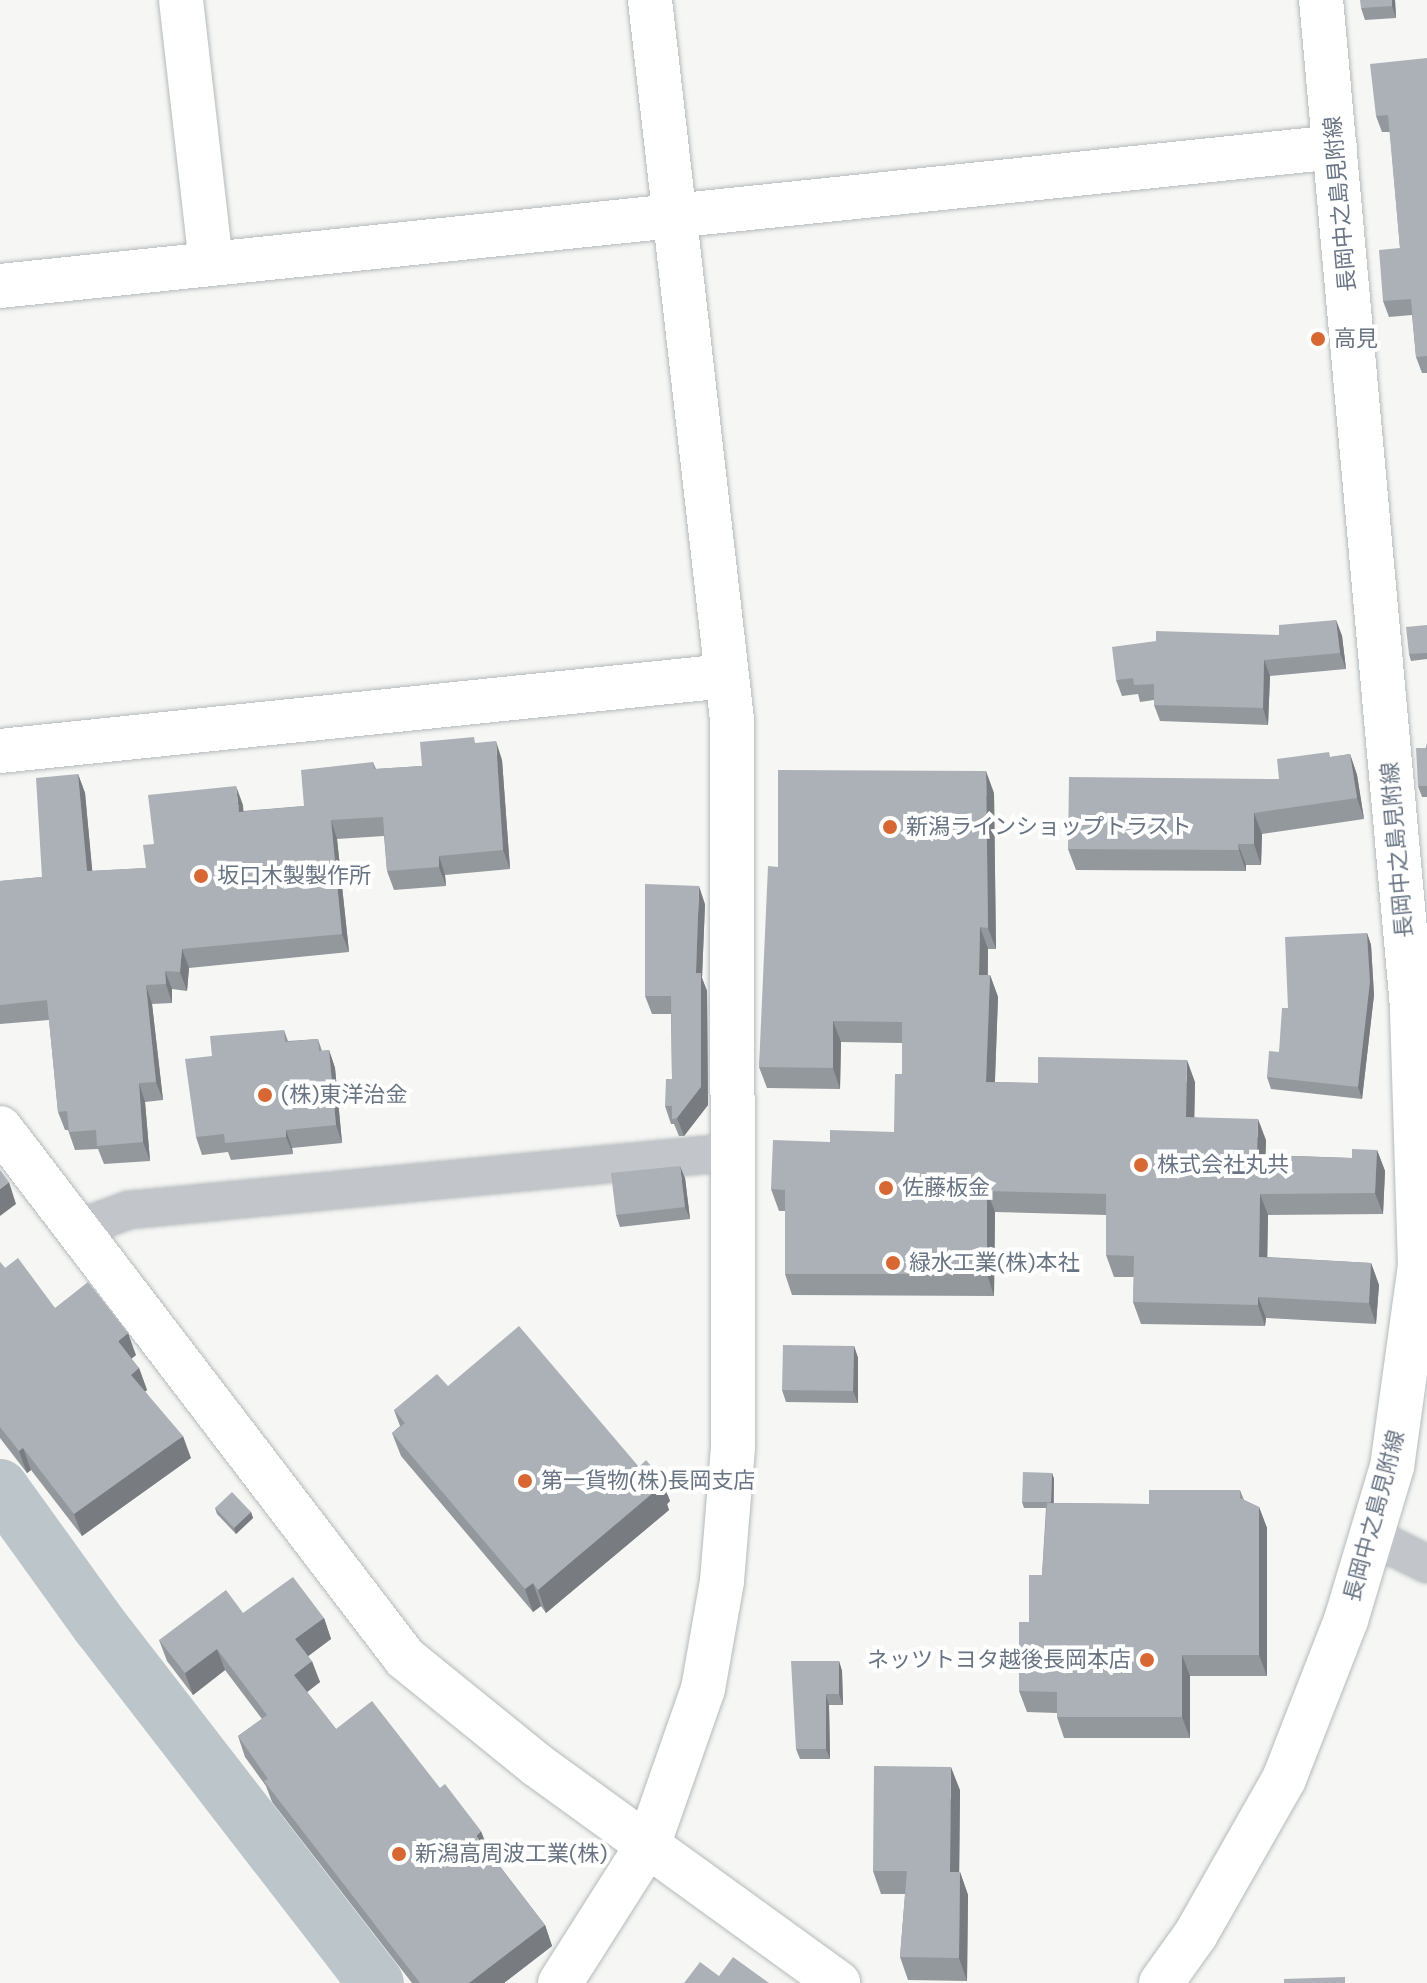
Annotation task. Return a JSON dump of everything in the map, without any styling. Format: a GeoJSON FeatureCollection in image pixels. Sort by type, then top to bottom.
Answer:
{"type":"FeatureCollection","features":[{"type":"Feature","properties":{"kind":"street"},"geometry":{"type":"LineString","coordinates":[[181,0],[211,263]]}},
{"type":"Feature","properties":{"kind":"street"},"geometry":{"type":"LineString","coordinates":[[560,1983],[649,1843],[703,1689],[722,1581],[733,1447],[735,1152],[732,720],[650,0]]}},
{"type":"Feature","properties":{"kind":"street","name":"長岡中之島見附線"},"geometry":{"type":"LineString","coordinates":[[1161,1983],[1196,1934],[1284,1779],[1373,1537],[1392,1467],[1412,1350],[1420,1265],[1420,1167],[1412,1007],[1321,0]]}},
{"type":"Feature","properties":{"kind":"street"},"geometry":{"type":"LineString","coordinates":[[0,286],[1335,147]]}},
{"type":"Feature","properties":{"kind":"street"},"geometry":{"type":"LineString","coordinates":[[0,751],[726,676]]}},
{"type":"Feature","properties":{"kind":"street"},"geometry":{"type":"LineString","coordinates":[[0,1128],[405,1658],[537,1765],[649,1843],[838,1983]]}},
{"type":"Feature","properties":{"kind":"street"},"geometry":{"type":"LineString","coordinates":[[77,1229],[129,1210],[735,1152]]}},
{"type":"Feature","properties":{"kind":"street"},"geometry":{"type":"LineString","coordinates":[[1373,1537],[1427,1564]]}},
{"type":"Feature","properties":{"kind":"building"},"geometry":{"type":"Polygon","coordinates":[[[1360,0],[1392,0],[1392,6],[1361,8],[1360,0]]]}},
{"type":"Feature","properties":{"kind":"building"},"geometry":{"type":"Polygon","coordinates":[[[1427,58],[1427,356],[1416,357],[1411,299],[1383,301],[1379,250],[1400,248],[1388,115],[1376,116],[1370,64],[1427,58]]]}},
{"type":"Feature","properties":{"kind":"building"},"geometry":{"type":"Polygon","coordinates":[[[1336,620],[1340,653],[1264,660],[1263,708],[1154,705],[1154,684],[1134,685],[1133,678],[1116,680],[1112,647],[1156,641],[1156,631],[1279,635],[1279,625],[1336,620]]]}},
{"type":"Feature","properties":{"kind":"building"},"geometry":{"type":"Polygon","coordinates":[[[1427,625],[1427,653],[1409,654],[1406,627],[1427,625]]]}},
{"type":"Feature","properties":{"kind":"building"},"geometry":{"type":"Polygon","coordinates":[[[474,737],[475,743],[496,741],[503,850],[439,856],[439,867],[387,871],[383,817],[331,820],[342,934],[182,949],[180,972],[165,971],[166,984],[146,985],[156,1082],[139,1083],[143,1142],[97,1146],[96,1130],[69,1132],[67,1111],[58,1112],[47,1000],[0,1005],[0,881],[42,877],[36,778],[78,774],[87,871],[146,868],[143,845],[154,844],[148,795],[236,786],[239,812],[304,806],[301,770],[373,762],[374,769],[422,766],[420,742],[474,737]]]}},
{"type":"Feature","properties":{"kind":"building"},"geometry":{"type":"Polygon","coordinates":[[[1416,748],[1427,748],[1427,786],[1418,786],[1416,748]]]}},
{"type":"Feature","properties":{"kind":"building"},"geometry":{"type":"Polygon","coordinates":[[[1329,752],[1330,757],[1350,754],[1357,798],[1254,813],[1254,844],[1238,844],[1239,850],[1068,849],[1069,777],[1279,779],[1277,759],[1329,752]]]}},
{"type":"Feature","properties":{"kind":"building"},"geometry":{"type":"Polygon","coordinates":[[[778,770],[986,771],[988,928],[980,927],[979,975],[990,975],[986,1082],[1038,1083],[1038,1057],[1187,1060],[1186,1117],[1258,1119],[1257,1155],[1352,1158],[1352,1149],[1377,1150],[1375,1193],[1260,1194],[1259,1257],[1371,1263],[1369,1303],[1258,1297],[1258,1305],[1133,1302],[1134,1256],[1106,1255],[1106,1194],[987,1191],[987,1274],[785,1274],[785,1190],[771,1189],[773,1140],[830,1142],[830,1130],[894,1132],[895,1074],[902,1074],[902,1022],[833,1021],[833,1068],[759,1067],[768,866],[778,867],[778,770]]]}},
{"type":"Feature","properties":{"kind":"building"},"geometry":{"type":"Polygon","coordinates":[[[645,884],[699,886],[696,973],[701,973],[701,1087],[677,1118],[672,1119],[672,1106],[665,1106],[666,1079],[672,1079],[671,996],[645,996],[645,884]]]}},
{"type":"Feature","properties":{"kind":"building"},"geometry":{"type":"Polygon","coordinates":[[[1367,933],[1370,982],[1358,1087],[1267,1077],[1269,1051],[1279,1052],[1282,1008],[1288,1008],[1285,937],[1367,933]]]}},
{"type":"Feature","properties":{"kind":"building","name":"(株)東洋治金"},"geometry":{"type":"Polygon","coordinates":[[[284,1030],[285,1042],[318,1039],[319,1051],[329,1050],[336,1125],[286,1130],[286,1137],[225,1143],[224,1134],[196,1137],[185,1059],[212,1056],[210,1036],[284,1030]]]}},
{"type":"Feature","properties":{"kind":"building"},"geometry":{"type":"Polygon","coordinates":[[[680,1166],[685,1207],[616,1215],[611,1173],[680,1166]]]}},
{"type":"Feature","properties":{"kind":"building"},"geometry":{"type":"Polygon","coordinates":[[[0,1170],[9,1182],[0,1189],[0,1170]]]}},
{"type":"Feature","properties":{"kind":"building"},"geometry":{"type":"Polygon","coordinates":[[[18,1258],[55,1308],[88,1282],[128,1333],[118,1341],[139,1368],[131,1375],[183,1436],[74,1514],[23,1448],[19,1451],[0,1427],[0,1262],[5,1268],[18,1258]]]}},
{"type":"Feature","properties":{"kind":"building","name":"第一貨物(株)長岡支店"},"geometry":{"type":"Polygon","coordinates":[[[519,1326],[639,1467],[646,1460],[661,1478],[656,1482],[660,1487],[538,1590],[533,1583],[525,1589],[392,1433],[405,1423],[394,1410],[437,1374],[448,1386],[519,1326]]]}},
{"type":"Feature","properties":{"kind":"building"},"geometry":{"type":"Polygon","coordinates":[[[783,1345],[854,1346],[853,1391],[782,1390],[783,1345]]]}},
{"type":"Feature","properties":{"kind":"building"},"geometry":{"type":"Polygon","coordinates":[[[1023,1472],[1052,1473],[1051,1502],[1022,1502],[1023,1472]]]}},
{"type":"Feature","properties":{"kind":"building"},"geometry":{"type":"Polygon","coordinates":[[[1149,1490],[1240,1490],[1240,1498],[1259,1507],[1259,1655],[1182,1655],[1182,1717],[1057,1717],[1057,1692],[1019,1691],[1019,1622],[1029,1622],[1029,1575],[1042,1575],[1047,1503],[1149,1504],[1149,1490]]]}},
{"type":"Feature","properties":{"kind":"building"},"geometry":{"type":"Polygon","coordinates":[[[232,1492],[251,1512],[234,1528],[215,1508],[232,1492]]]}},
{"type":"Feature","properties":{"kind":"building","name":"新潟高周波工業(株)"},"geometry":{"type":"Polygon","coordinates":[[[293,1577],[324,1618],[295,1639],[312,1661],[294,1675],[336,1729],[372,1701],[440,1788],[445,1784],[481,1831],[476,1836],[545,1925],[469,1983],[420,1983],[264,1781],[268,1779],[238,1736],[267,1715],[217,1649],[185,1673],[159,1640],[226,1590],[243,1613],[293,1577]]]}},
{"type":"Feature","properties":{"kind":"building"},"geometry":{"type":"Polygon","coordinates":[[[791,1661],[839,1661],[839,1694],[826,1694],[826,1749],[796,1749],[791,1661]]]}},
{"type":"Feature","properties":{"kind":"building"},"geometry":{"type":"Polygon","coordinates":[[[874,1766],[951,1767],[950,1872],[960,1872],[959,1958],[900,1957],[907,1871],[873,1871],[874,1766]]]}},
{"type":"Feature","properties":{"kind":"building"},"geometry":{"type":"Polygon","coordinates":[[[733,1957],[769,1983],[684,1983],[700,1962],[719,1976],[733,1957]]]}},
{"type":"Feature","properties":{"kind":"building"},"geometry":{"type":"Polygon","coordinates":[[[1345,1977],[1345,1983],[1284,1983],[1284,1979],[1345,1977]]]}},
{"type":"Feature","properties":{"kind":"waterway"},"geometry":{"type":"LineString","coordinates":[[0,1487],[100,1626],[376,1983]]}},
{"type":"Feature","properties":{"kind":"place","name":"高見"},"geometry":{"type":"Point","coordinates":[1318,339]}},
{"type":"Feature","properties":{"kind":"place","name":"新潟ラインショップトラスト"},"geometry":{"type":"Point","coordinates":[890,827]}},
{"type":"Feature","properties":{"kind":"place","name":"坂口木製製作所"},"geometry":{"type":"Point","coordinates":[201,876]}},
{"type":"Feature","properties":{"kind":"place","name":"(株)東洋治金"},"geometry":{"type":"Point","coordinates":[265,1095]}},
{"type":"Feature","properties":{"kind":"place","name":"株式会社丸共"},"geometry":{"type":"Point","coordinates":[1141,1165]}},
{"type":"Feature","properties":{"kind":"place","name":"佐藤板金"},"geometry":{"type":"Point","coordinates":[886,1188]}},
{"type":"Feature","properties":{"kind":"place","name":"緑水工業(株)本社"},"geometry":{"type":"Point","coordinates":[893,1263]}},
{"type":"Feature","properties":{"kind":"place","name":"第一貨物(株)長岡支店"},"geometry":{"type":"Point","coordinates":[525,1481]}},
{"type":"Feature","properties":{"kind":"place","name":"ネッツトヨタ越後長岡本店"},"geometry":{"type":"Point","coordinates":[1147,1660]}},
{"type":"Feature","properties":{"kind":"place","name":"新潟高周波工業(株)"},"geometry":{"type":"Point","coordinates":[399,1854]}}]}
